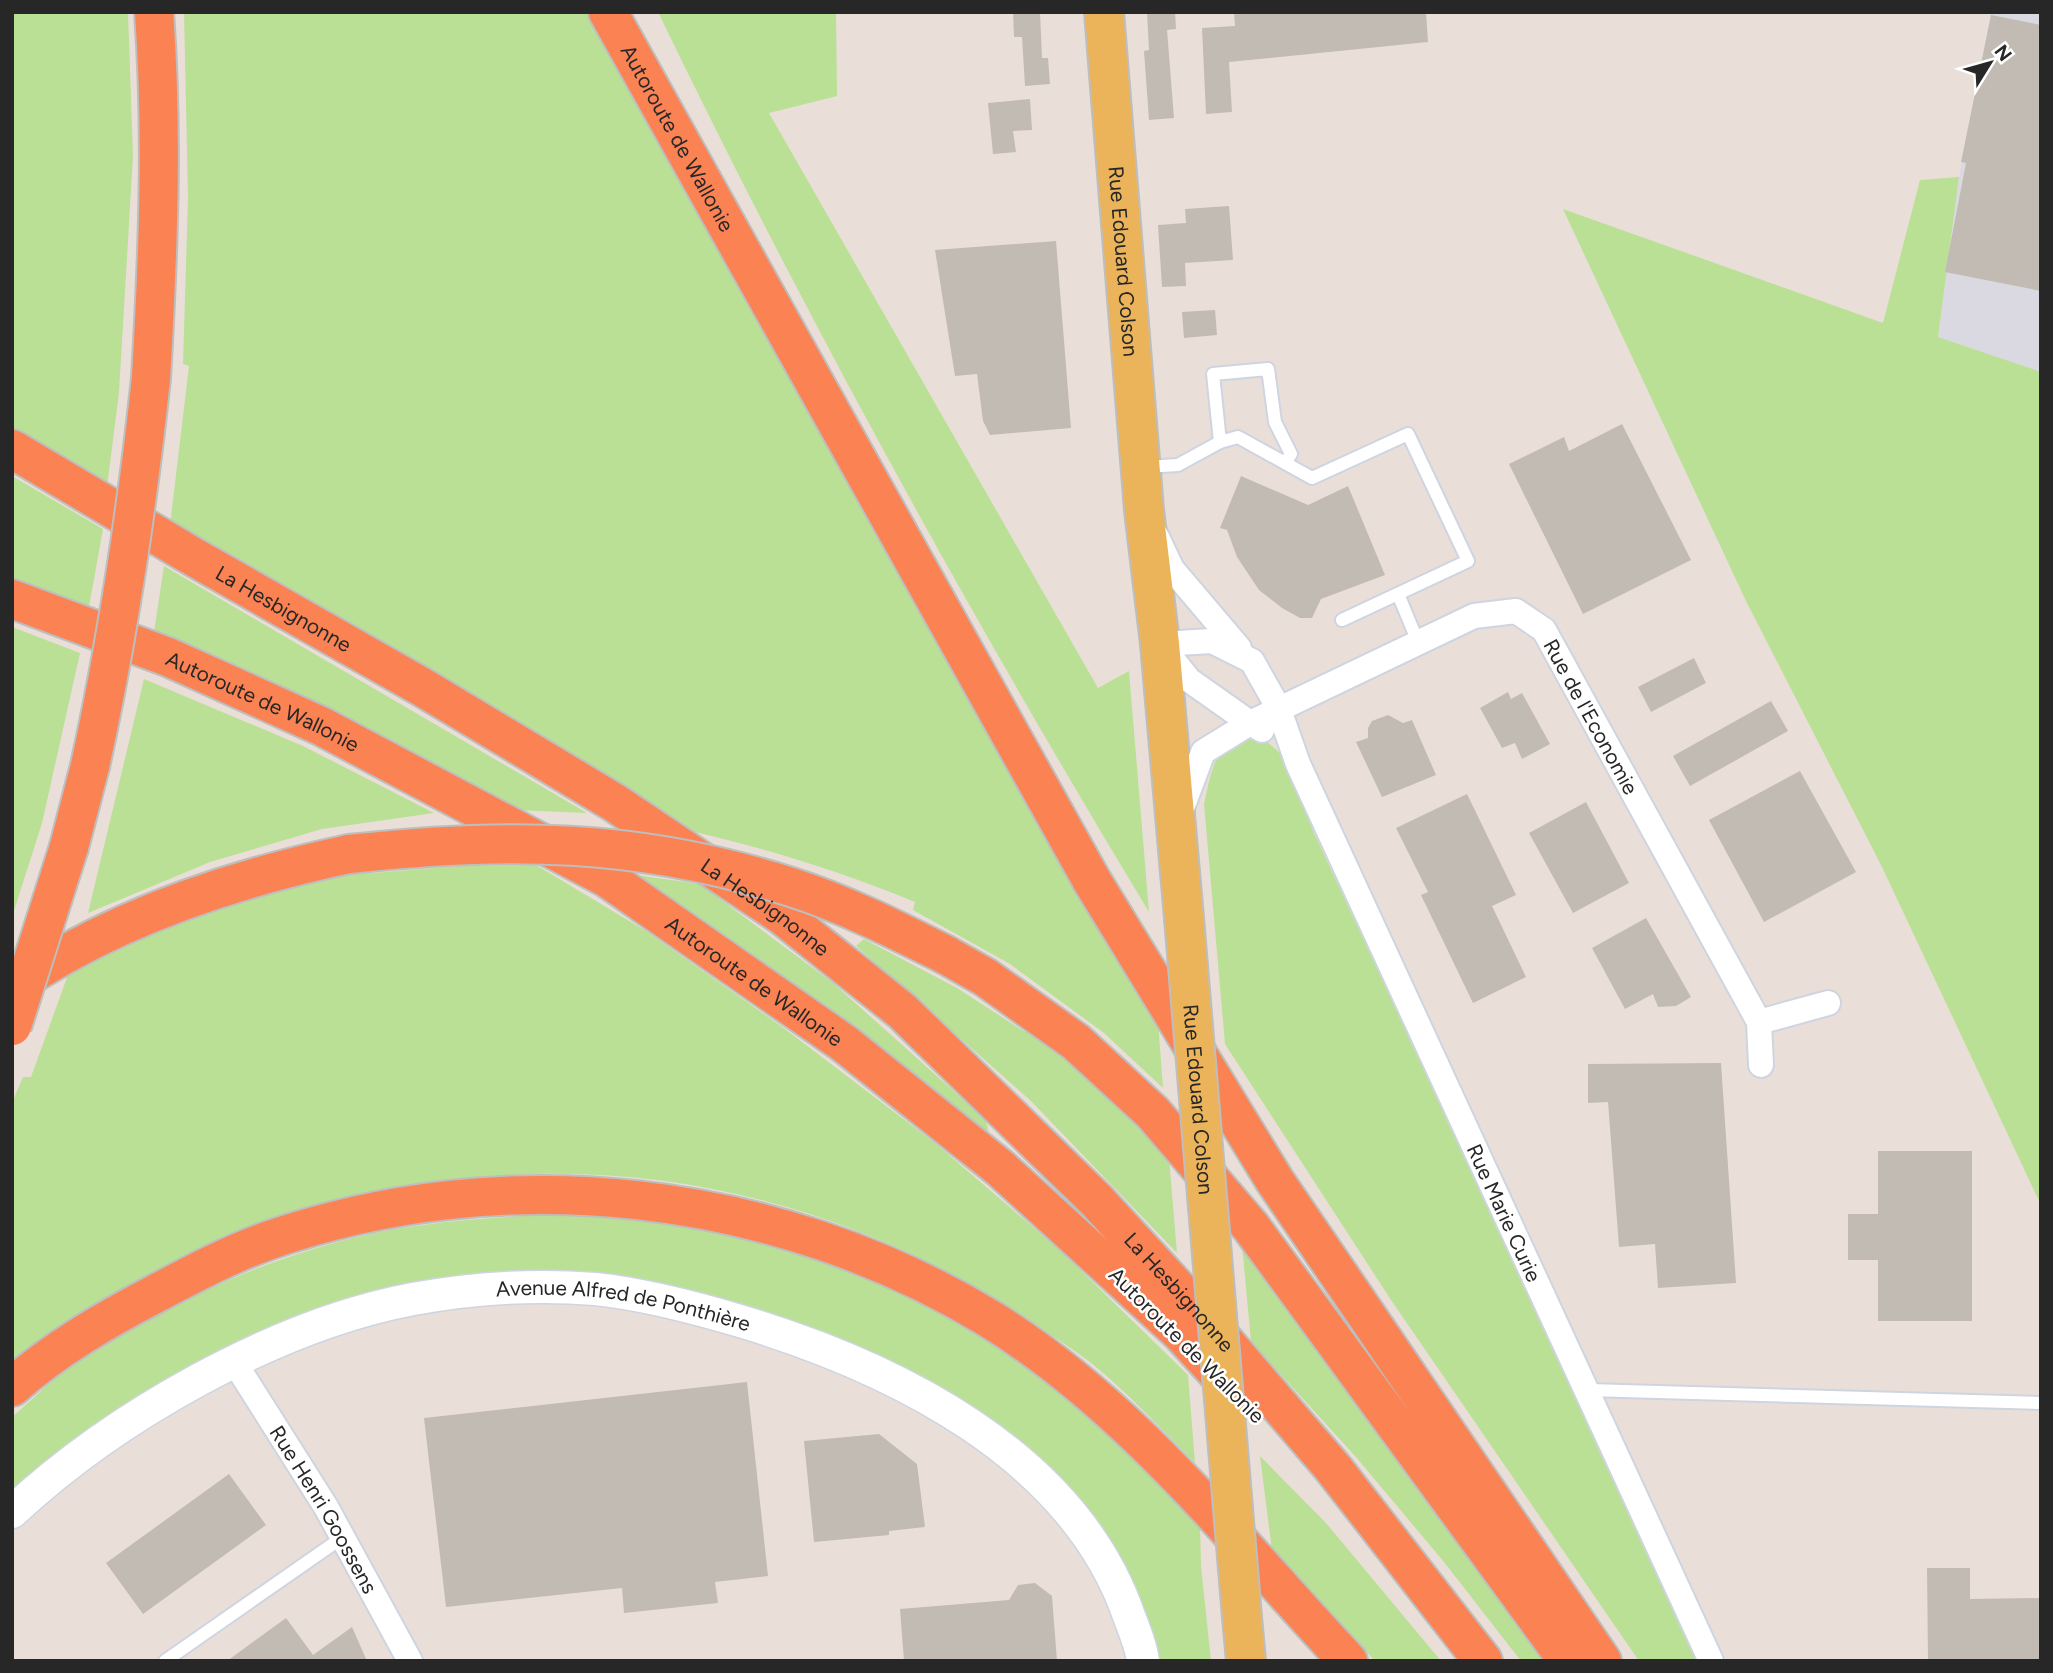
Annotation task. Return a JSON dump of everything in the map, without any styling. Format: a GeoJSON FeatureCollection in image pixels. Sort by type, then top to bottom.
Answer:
{"type":"FeatureCollection","features":[{"type":"Feature","properties":{"kind":"highway"},"geometry":{"type":"LineString","coordinates":[[12,1026],[69,847],[90,766],[116,645],[137,507],[151,378],[160,216],[158,72],[154,12]]}},
{"type":"Feature","properties":{"kind":"highway","name":"Autoroute de Wallonie"},"geometry":{"type":"LineString","coordinates":[[608,12],[747,263]]}},
{"type":"Feature","properties":{"kind":"highway"},"geometry":{"type":"LineString","coordinates":[[628,12],[747,263],[1092,881],[1275,1181],[1602,1661]]}},
{"type":"Feature","properties":{"kind":"highway","name":"La Hesbignonne"},"geometry":{"type":"LineString","coordinates":[[12,449],[192,556],[422,687],[615,803],[794,925],[902,1011],[1096,1200],[1200,1313],[1333,1468],[1381,1533]]}},
{"type":"Feature","properties":{"kind":"highway","name":"Autoroute de Wallonie"},"geometry":{"type":"LineString","coordinates":[[12,599],[168,657],[321,726],[607,878],[698,940],[845,1044],[1000,1168],[1181,1333],[1317,1479],[1381,1533]]}},
{"type":"Feature","properties":{"kind":"highway"},"geometry":{"type":"LineString","coordinates":[[12,987],[112,931],[198,895],[272,871],[349,854],[479,842],[551,843],[711,864],[792,887],[871,918],[985,977],[1076,1042],[1153,1113],[1259,1238],[1568,1661]]}},
{"type":"Feature","properties":{"kind":"highway"},"geometry":{"type":"LineString","coordinates":[[12,1387],[75,1339],[200,1270],[265,1242],[339,1220],[468,1198],[626,1197],[693,1207],[761,1222],[835,1244],[910,1275],[992,1320],[1073,1378],[1152,1450],[1348,1661]]}},
{"type":"Feature","properties":{"kind":"highway"},"geometry":{"type":"LineString","coordinates":[[1381,1533],[1483,1661]]}},
{"type":"Feature","properties":{"kind":"main road","name":"Rue Edouard Colson"},"geometry":{"type":"LineString","coordinates":[[1104,12],[1141,467],[1176,823],[1246,1661]]}},
{"type":"Feature","properties":{"kind":"street"},"geometry":{"type":"LineString","coordinates":[[1146,524],[1172,569],[1252,661],[1278,707],[1298,764]]}},
{"type":"Feature","properties":{"kind":"street","name":"Rue de l'Economie"},"geometry":{"type":"LineString","coordinates":[[1176,823],[1203,752],[1250,723],[1264,719],[1278,707],[1474,616],[1516,611],[1544,630],[1759,1021],[1761,1065]]}},
{"type":"Feature","properties":{"kind":"street"},"geometry":{"type":"LineString","coordinates":[[1160,644],[1212,642],[1252,661]]}},
{"type":"Feature","properties":{"kind":"street"},"geometry":{"type":"LineString","coordinates":[[1160,644],[1189,680],[1274,738],[1298,764]]}},
{"type":"Feature","properties":{"kind":"street","name":"Rue Marie Curie"},"geometry":{"type":"LineString","coordinates":[[1298,764],[1711,1661]]}},
{"type":"Feature","properties":{"kind":"street"},"geometry":{"type":"LineString","coordinates":[[1759,1021],[1828,1003]]}},
{"type":"Feature","properties":{"kind":"street","name":"Avenue Alfred de Ponthière"},"geometry":{"type":"LineString","coordinates":[[12,1512],[45,1482],[110,1436],[233,1360],[322,1325],[411,1300],[510,1285],[597,1289],[685,1305],[796,1338],[897,1381],[962,1418],[1023,1465],[1083,1528],[1119,1587],[1143,1661]]}},
{"type":"Feature","properties":{"kind":"street","name":"Rue Henri Goossens"},"geometry":{"type":"LineString","coordinates":[[233,1360],[343,1537],[410,1661]]}},
{"type":"Feature","properties":{"kind":"lane"},"geometry":{"type":"LineString","coordinates":[[1220,442],[1213,374],[1268,369],[1275,422],[1291,454],[1285,463]]}},
{"type":"Feature","properties":{"kind":"lane"},"geometry":{"type":"LineString","coordinates":[[1141,467],[1178,465],[1220,442],[1238,437],[1312,478],[1408,434],[1468,561],[1342,620]]}},
{"type":"Feature","properties":{"kind":"lane"},"geometry":{"type":"LineString","coordinates":[[1398,594],[1418,642]]}},
{"type":"Feature","properties":{"kind":"lane"},"geometry":{"type":"LineString","coordinates":[[1588,1390],[2041,1403]]}},
{"type":"Feature","properties":{"kind":"lane"},"geometry":{"type":"LineString","coordinates":[[165,1661],[343,1537]]}},
{"type":"Feature","properties":{"kind":"shaded area"},"geometry":{"type":"Polygon","coordinates":[[[1991,12],[2041,13],[2041,372],[1938,337],[1959,177],[1991,12]]]}},
{"type":"Feature","properties":{"kind":"green space"},"geometry":{"type":"Polygon","coordinates":[[[12,12],[128,12],[133,156],[119,392],[107,487],[12,432],[12,12]]]}},
{"type":"Feature","properties":{"kind":"green space"},"geometry":{"type":"Polygon","coordinates":[[[184,12],[586,12],[909,595],[1158,1021],[1163,1088],[1104,1033],[1010,964],[913,910],[915,902],[802,861],[686,830],[170,525],[189,366],[183,364],[188,198],[184,12]]]}},
{"type":"Feature","properties":{"kind":"green space"},"geometry":{"type":"Polygon","coordinates":[[[658,12],[836,12],[837,96],[769,113],[1098,688],[1129,671],[1149,912],[955,580],[893,468],[773,241],[658,12]]]}},
{"type":"Feature","properties":{"kind":"green space"},"geometry":{"type":"Polygon","coordinates":[[[1959,177],[1938,337],[2041,372],[2041,1205],[1881,865],[1746,601],[1563,209],[1883,323],[1920,180],[1959,177]]]}},
{"type":"Feature","properties":{"kind":"green space"},"geometry":{"type":"Polygon","coordinates":[[[12,476],[103,529],[88,612],[12,584],[12,476]]]}},
{"type":"Feature","properties":{"kind":"green space"},"geometry":{"type":"Polygon","coordinates":[[[164,566],[587,813],[515,810],[154,632],[164,566]]]}},
{"type":"Feature","properties":{"kind":"green space"},"geometry":{"type":"Polygon","coordinates":[[[12,627],[80,653],[42,823],[12,917],[12,627]]]}},
{"type":"Feature","properties":{"kind":"green space"},"geometry":{"type":"Polygon","coordinates":[[[144,679],[303,746],[434,813],[322,829],[210,862],[88,913],[144,679]]]}},
{"type":"Feature","properties":{"kind":"green space"},"geometry":{"type":"Polygon","coordinates":[[[1259,735],[1286,758],[1314,833],[1701,1661],[1639,1661],[1391,1300],[1225,1044],[1204,804],[1213,766],[1224,749],[1244,738],[1259,735]]]}},
{"type":"Feature","properties":{"kind":"green space"},"geometry":{"type":"Polygon","coordinates":[[[536,865],[646,931],[781,1026],[935,1143],[1061,1251],[1188,1375],[1195,1463],[1090,1362],[961,1279],[882,1241],[801,1211],[717,1190],[632,1177],[545,1174],[458,1180],[371,1195],[274,1219],[220,1239],[165,1267],[88,1314],[12,1366],[12,1103],[23,1077],[31,1077],[69,972],[173,924],[268,889],[367,866],[373,873],[458,866],[536,865]]]}},
{"type":"Feature","properties":{"kind":"green space"},"geometry":{"type":"Polygon","coordinates":[[[636,875],[700,884],[833,983],[986,1120],[989,1134],[816,1000],[636,875]]]}},
{"type":"Feature","properties":{"kind":"green space"},"geometry":{"type":"Polygon","coordinates":[[[864,939],[957,988],[1025,1032],[1031,1027],[1168,1146],[1177,1253],[1031,1101],[856,946],[864,939]]]}},
{"type":"Feature","properties":{"kind":"green space"},"geometry":{"type":"Polygon","coordinates":[[[550,1214],[672,1223],[721,1231],[783,1246],[859,1272],[896,1288],[932,1306],[1000,1347],[1032,1370],[1119,1444],[1200,1524],[1201,1566],[1211,1661],[1153,1661],[1137,1605],[988,1427],[620,1278],[357,1304],[12,1500],[12,1417],[69,1368],[177,1304],[293,1255],[375,1233],[440,1223],[550,1214]]]}},
{"type":"Feature","properties":{"kind":"green space"},"geometry":{"type":"Polygon","coordinates":[[[1242,1244],[1551,1661],[1521,1661],[1444,1562],[1356,1457],[1251,1342],[1242,1244]]]}},
{"type":"Feature","properties":{"kind":"green space"},"geometry":{"type":"Polygon","coordinates":[[[1260,1456],[1326,1523],[1441,1661],[1375,1661],[1272,1551],[1260,1456]]]}},
{"type":"Feature","properties":{"kind":"building"},"geometry":{"type":"Polygon","coordinates":[[[1013,12],[1040,12],[1042,58],[1048,58],[1050,84],[1025,86],[1022,37],[1014,37],[1013,12]]]}},
{"type":"Feature","properties":{"kind":"building"},"geometry":{"type":"Polygon","coordinates":[[[1147,12],[1175,12],[1176,29],[1167,30],[1174,118],[1149,120],[1144,51],[1149,50],[1147,12]]]}},
{"type":"Feature","properties":{"kind":"building"},"geometry":{"type":"Polygon","coordinates":[[[1234,12],[1426,12],[1428,42],[1229,62],[1232,112],[1206,114],[1202,28],[1235,26],[1234,12]]]}},
{"type":"Feature","properties":{"kind":"building"},"geometry":{"type":"Polygon","coordinates":[[[1991,15],[2041,25],[2041,291],[1945,272],[1966,163],[1961,162],[1991,15]]]}},
{"type":"Feature","properties":{"kind":"building"},"geometry":{"type":"Polygon","coordinates":[[[1030,99],[1032,130],[1013,131],[1016,152],[993,154],[988,103],[1030,99]]]}},
{"type":"Feature","properties":{"kind":"building"},"geometry":{"type":"Polygon","coordinates":[[[1229,206],[1233,260],[1185,263],[1186,286],[1162,287],[1158,225],[1186,223],[1185,209],[1229,206]]]}},
{"type":"Feature","properties":{"kind":"building"},"geometry":{"type":"Polygon","coordinates":[[[1056,241],[1071,428],[990,435],[983,421],[977,374],[955,376],[935,250],[1056,241]]]}},
{"type":"Feature","properties":{"kind":"building"},"geometry":{"type":"Polygon","coordinates":[[[1215,310],[1217,335],[1184,338],[1182,312],[1215,310]]]}},
{"type":"Feature","properties":{"kind":"building"},"geometry":{"type":"Polygon","coordinates":[[[1622,424],[1691,560],[1583,614],[1509,464],[1564,437],[1569,451],[1622,424]]]}},
{"type":"Feature","properties":{"kind":"building"},"geometry":{"type":"Polygon","coordinates":[[[1241,476],[1308,505],[1348,486],[1385,575],[1321,599],[1312,618],[1300,618],[1282,608],[1259,590],[1237,557],[1227,530],[1220,528],[1241,476]]]}},
{"type":"Feature","properties":{"kind":"building"},"geometry":{"type":"Polygon","coordinates":[[[1694,658],[1706,683],[1651,712],[1638,687],[1694,658]]]}},
{"type":"Feature","properties":{"kind":"building"},"geometry":{"type":"Polygon","coordinates":[[[1508,692],[1511,699],[1522,693],[1550,744],[1522,759],[1515,743],[1502,748],[1480,708],[1508,692]]]}},
{"type":"Feature","properties":{"kind":"building"},"geometry":{"type":"Polygon","coordinates":[[[1771,701],[1788,731],[1690,786],[1673,756],[1771,701]]]}},
{"type":"Feature","properties":{"kind":"building"},"geometry":{"type":"Polygon","coordinates":[[[1388,715],[1403,723],[1412,720],[1436,775],[1382,797],[1356,742],[1368,738],[1368,728],[1372,721],[1388,715]]]}},
{"type":"Feature","properties":{"kind":"building"},"geometry":{"type":"Polygon","coordinates":[[[1800,771],[1856,872],[1764,922],[1709,820],[1800,771]]]}},
{"type":"Feature","properties":{"kind":"building"},"geometry":{"type":"Polygon","coordinates":[[[1467,794],[1516,895],[1492,906],[1526,977],[1473,1003],[1421,895],[1428,892],[1396,828],[1467,794]]]}},
{"type":"Feature","properties":{"kind":"building"},"geometry":{"type":"Polygon","coordinates":[[[1586,802],[1629,883],[1573,913],[1529,833],[1586,802]]]}},
{"type":"Feature","properties":{"kind":"building"},"geometry":{"type":"Polygon","coordinates":[[[1646,918],[1691,997],[1676,1006],[1658,1007],[1653,994],[1625,1009],[1592,948],[1646,918]]]}},
{"type":"Feature","properties":{"kind":"building"},"geometry":{"type":"Polygon","coordinates":[[[1721,1063],[1736,1283],[1658,1288],[1655,1244],[1619,1247],[1608,1102],[1588,1103],[1588,1064],[1721,1063]]]}},
{"type":"Feature","properties":{"kind":"building"},"geometry":{"type":"Polygon","coordinates":[[[1878,1151],[1972,1151],[1972,1321],[1878,1321],[1878,1260],[1848,1260],[1848,1214],[1878,1214],[1878,1151]]]}},
{"type":"Feature","properties":{"kind":"building"},"geometry":{"type":"Polygon","coordinates":[[[747,1382],[768,1576],[715,1582],[718,1603],[624,1613],[622,1588],[446,1607],[424,1418],[747,1382]]]}},
{"type":"Feature","properties":{"kind":"building"},"geometry":{"type":"Polygon","coordinates":[[[879,1434],[917,1464],[925,1527],[889,1531],[889,1535],[814,1542],[804,1441],[879,1434]]]}},
{"type":"Feature","properties":{"kind":"building"},"geometry":{"type":"Polygon","coordinates":[[[229,1474],[266,1525],[143,1614],[106,1563],[229,1474]]]}},
{"type":"Feature","properties":{"kind":"building"},"geometry":{"type":"Polygon","coordinates":[[[1927,1568],[1970,1568],[1970,1599],[2041,1598],[2041,1661],[1928,1661],[1927,1568]]]}},
{"type":"Feature","properties":{"kind":"building"},"geometry":{"type":"Polygon","coordinates":[[[1035,1583],[1052,1596],[1057,1661],[904,1661],[900,1609],[1009,1600],[1018,1585],[1035,1583]]]}},
{"type":"Feature","properties":{"kind":"building"},"geometry":{"type":"Polygon","coordinates":[[[286,1618],[313,1655],[352,1627],[367,1661],[227,1661],[286,1618]]]}}]}
